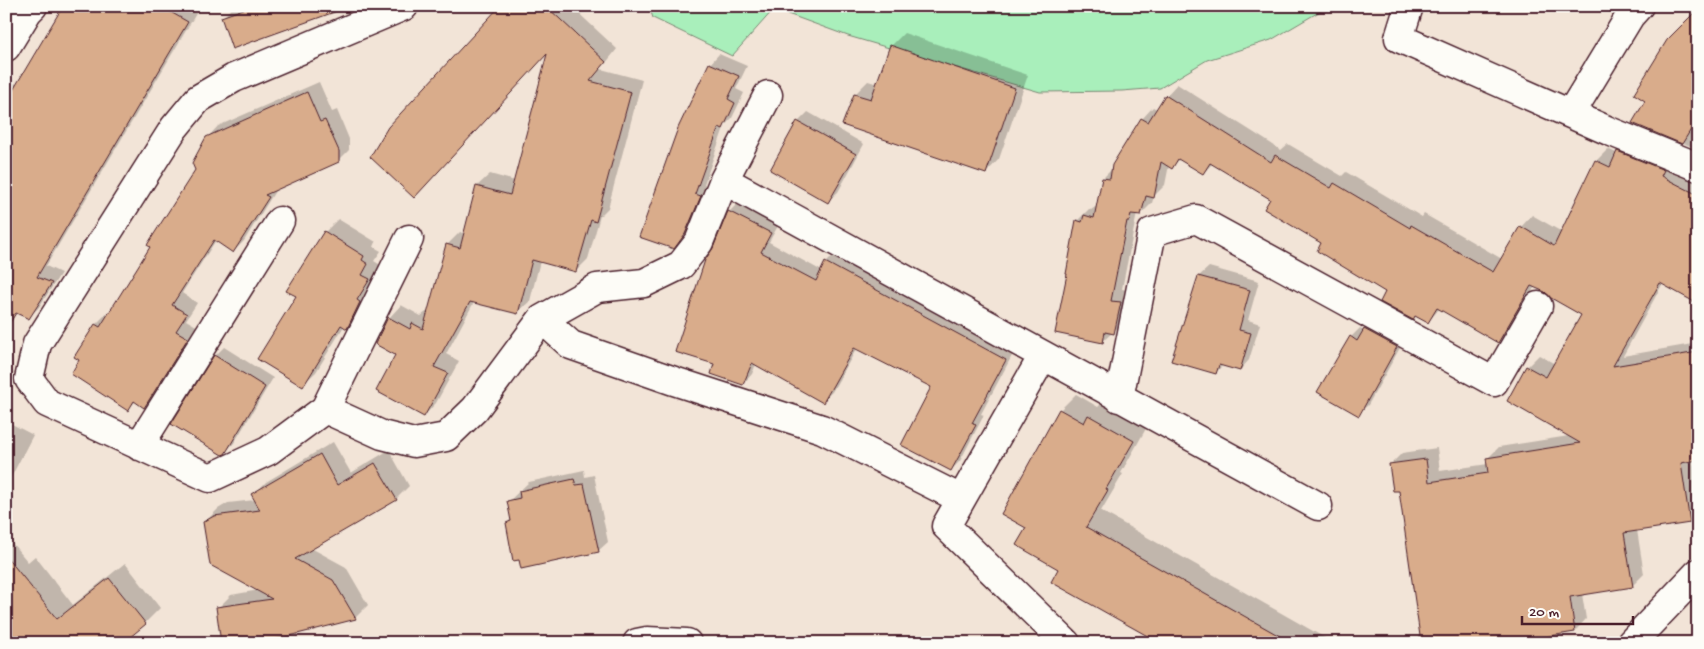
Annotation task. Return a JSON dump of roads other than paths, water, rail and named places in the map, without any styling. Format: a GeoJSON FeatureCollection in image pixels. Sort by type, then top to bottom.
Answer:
{"type":"FeatureCollection","features":[{"type":"Feature","properties":{"kind":"street"},"geometry":{"type":"LineString","coordinates":[[6,47],[33,6]]}},
{"type":"Feature","properties":{"kind":"street"},"geometry":{"type":"LineString","coordinates":[[404,6],[234,78],[198,99],[174,128],[37,344],[29,379],[47,403],[210,478],[268,451],[324,409],[409,239]]}},
{"type":"Feature","properties":{"kind":"street"},"geometry":{"type":"LineString","coordinates":[[1409,6],[1398,38],[1698,167]]}},
{"type":"Feature","properties":{"kind":"street"},"geometry":{"type":"LineString","coordinates":[[1571,114],[1630,16],[1639,6]]}},
{"type":"Feature","properties":{"kind":"street"},"geometry":{"type":"LineString","coordinates":[[324,409],[382,435],[414,443],[446,437],[475,409],[542,319],[597,288],[644,283],[682,265],[698,242],[724,180],[768,95]]}},
{"type":"Feature","properties":{"kind":"street"},"geometry":{"type":"LineString","coordinates":[[724,180],[1318,506]]}},
{"type":"Feature","properties":{"kind":"street"},"geometry":{"type":"LineString","coordinates":[[1120,398],[1152,232],[1196,219],[1494,382],[1538,306]]}},
{"type":"Feature","properties":{"kind":"street"},"geometry":{"type":"LineString","coordinates":[[139,446],[280,221]]}},
{"type":"Feature","properties":{"kind":"street"},"geometry":{"type":"LineString","coordinates":[[542,319],[571,345],[822,429],[961,499]]}},
{"type":"Feature","properties":{"kind":"street"},"geometry":{"type":"LineString","coordinates":[[1043,356],[946,526],[1066,643]]}},
{"type":"Feature","properties":{"kind":"street"},"geometry":{"type":"LineString","coordinates":[[1631,643],[1698,574]]}},
{"type":"Feature","properties":{"kind":"street"},"geometry":{"type":"LineString","coordinates":[[637,643],[647,641],[687,643]]}}]}
